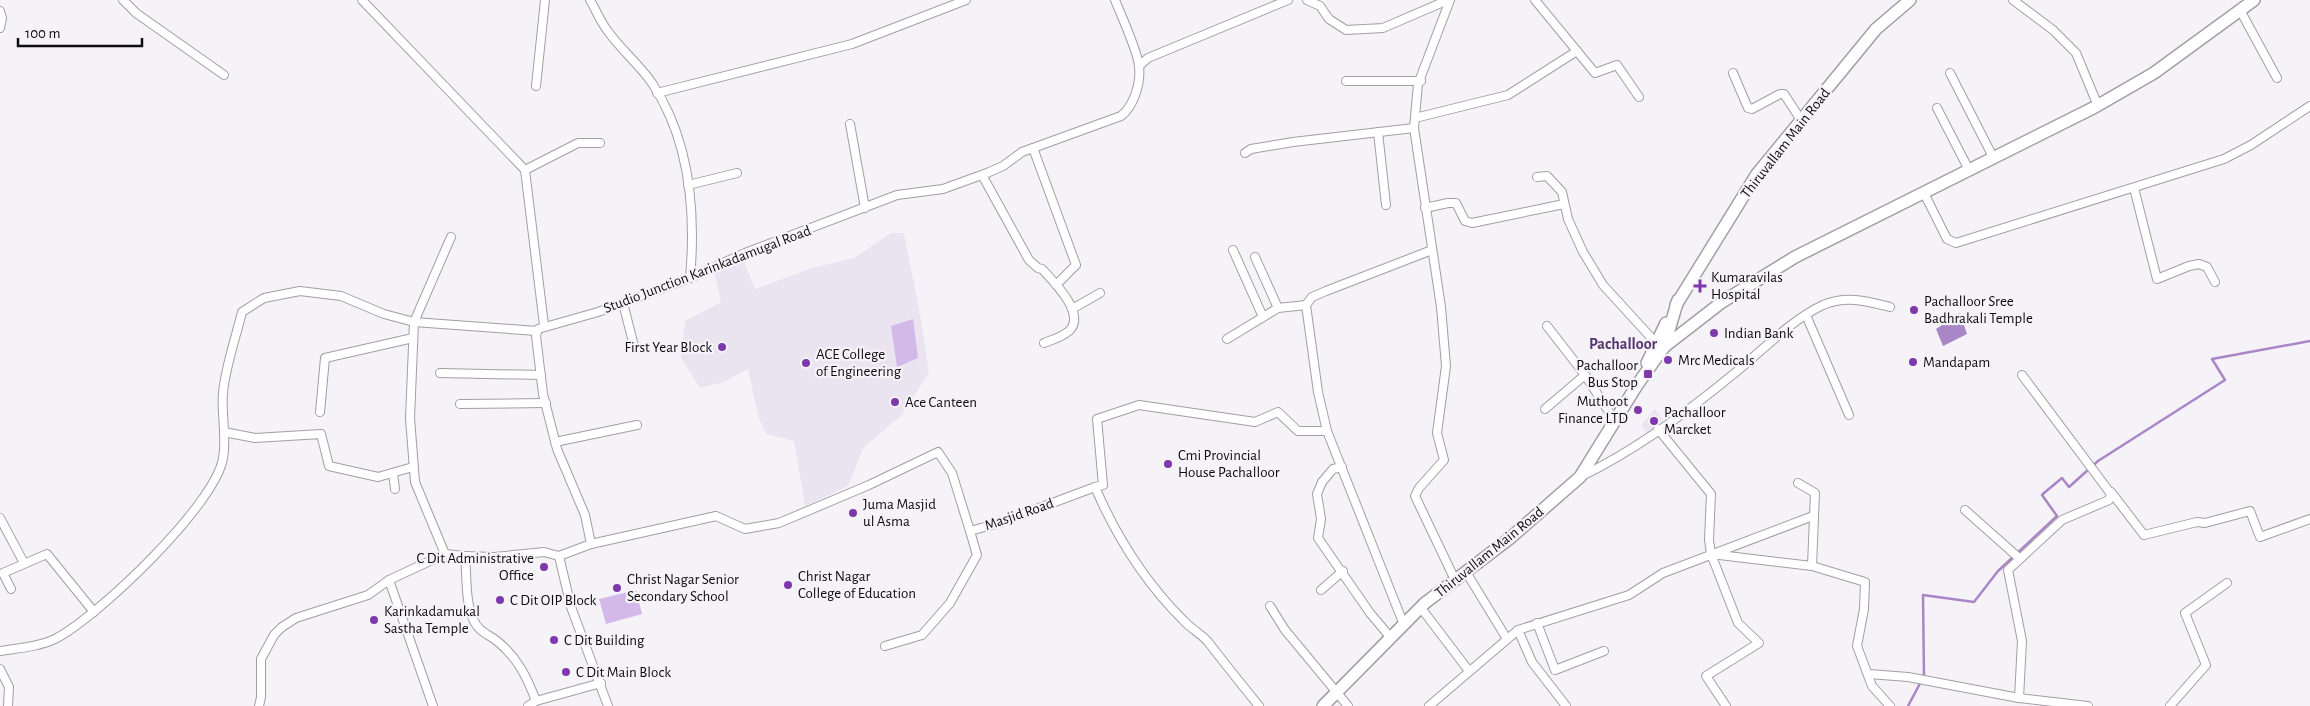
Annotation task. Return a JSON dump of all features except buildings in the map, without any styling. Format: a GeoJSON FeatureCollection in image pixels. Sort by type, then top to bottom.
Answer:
{"type":"FeatureCollection","features":[{"type":"Feature","properties":{"kind":"main road","name":"Thiruvallam Main Road"},"geometry":{"type":"LineString","coordinates":[[1324,706],[1420,608],[1509,539],[1580,477],[1660,345],[1678,300],[1757,174],[1876,29],[1910,0]]}},
{"type":"Feature","properties":{"kind":"main road"},"geometry":{"type":"LineString","coordinates":[[1660,345],[1722,302],[1795,257],[2098,106],[2154,73],[2254,0]]}},
{"type":"Feature","properties":{"kind":"street"},"geometry":{"type":"LineString","coordinates":[[123,0],[136,13],[224,75]]}},
{"type":"Feature","properties":{"kind":"street"},"geometry":{"type":"LineString","coordinates":[[362,0],[525,170],[544,326]]}},
{"type":"Feature","properties":{"kind":"street"},"geometry":{"type":"LineString","coordinates":[[536,86],[545,0]]}},
{"type":"Feature","properties":{"kind":"street"},"geometry":{"type":"LineString","coordinates":[[590,0],[607,30],[644,73],[658,93],[679,137],[692,207],[693,244],[690,278]]}},
{"type":"Feature","properties":{"kind":"street"},"geometry":{"type":"LineString","coordinates":[[658,93],[852,44],[966,0]]}},
{"type":"Feature","properties":{"kind":"street"},"geometry":{"type":"LineString","coordinates":[[1115,0],[1139,66],[1148,58],[1288,0]]}},
{"type":"Feature","properties":{"kind":"street"},"geometry":{"type":"LineString","coordinates":[[1307,0],[1320,6],[1329,19],[1346,30],[1382,28],[1449,0]]}},
{"type":"Feature","properties":{"kind":"street"},"geometry":{"type":"LineString","coordinates":[[1449,0],[1416,95],[1414,128],[1418,143],[1425,208],[1441,307],[1446,366],[1438,432],[1444,460],[1419,488],[1415,496],[1456,580]]}},
{"type":"Feature","properties":{"kind":"street"},"geometry":{"type":"LineString","coordinates":[[1535,0],[1595,73],[1617,65],[1639,97]]}},
{"type":"Feature","properties":{"kind":"street"},"geometry":{"type":"LineString","coordinates":[[2013,0],[2053,30],[2076,53],[2098,106]]}},
{"type":"Feature","properties":{"kind":"street"},"geometry":{"type":"LineString","coordinates":[[0,10],[2,18],[0,28]]}},
{"type":"Feature","properties":{"kind":"street"},"geometry":{"type":"LineString","coordinates":[[2240,10],[2277,78]]}},
{"type":"Feature","properties":{"kind":"street"},"geometry":{"type":"LineString","coordinates":[[1415,118],[1508,95],[1577,51]]}},
{"type":"Feature","properties":{"kind":"street","name":"Studio Junction Karinkadamugal Road"},"geometry":{"type":"LineString","coordinates":[[537,332],[544,326],[623,303],[690,278],[745,253],[897,195],[943,189],[982,175],[1003,166],[1022,152],[1121,116],[1127,112],[1136,91],[1139,66]]}},
{"type":"Feature","properties":{"kind":"street"},"geometry":{"type":"LineString","coordinates":[[1733,73],[1748,108],[1752,109],[1783,94],[1801,120]]}},
{"type":"Feature","properties":{"kind":"street"},"geometry":{"type":"LineString","coordinates":[[1950,73],[1993,157]]}},
{"type":"Feature","properties":{"kind":"street"},"geometry":{"type":"LineString","coordinates":[[1346,81],[1421,81]]}},
{"type":"Feature","properties":{"kind":"street"},"geometry":{"type":"LineString","coordinates":[[1924,193],[1947,239],[1956,243],[2224,159],[2250,145],[2310,106]]}},
{"type":"Feature","properties":{"kind":"street"},"geometry":{"type":"LineString","coordinates":[[1937,108],[1969,170]]}},
{"type":"Feature","properties":{"kind":"street"},"geometry":{"type":"LineString","coordinates":[[850,124],[865,208]]}},
{"type":"Feature","properties":{"kind":"street"},"geometry":{"type":"LineString","coordinates":[[1245,153],[1251,149],[1293,142],[1414,128]]}},
{"type":"Feature","properties":{"kind":"street"},"geometry":{"type":"LineString","coordinates":[[1378,132],[1386,205]]}},
{"type":"Feature","properties":{"kind":"street"},"geometry":{"type":"LineString","coordinates":[[525,170],[578,143],[600,143]]}},
{"type":"Feature","properties":{"kind":"street"},"geometry":{"type":"LineString","coordinates":[[1033,148],[1076,265],[1056,284]]}},
{"type":"Feature","properties":{"kind":"street"},"geometry":{"type":"LineString","coordinates":[[688,185],[737,172]]}},
{"type":"Feature","properties":{"kind":"street"},"geometry":{"type":"LineString","coordinates":[[982,175],[1029,260],[1042,269],[1066,295],[1072,309],[1073,318],[1070,330],[1044,343]]}},
{"type":"Feature","properties":{"kind":"street"},"geometry":{"type":"LineString","coordinates":[[1537,177],[1547,176],[1553,180],[1562,192],[1575,236],[1602,285],[1660,345]]}},
{"type":"Feature","properties":{"kind":"street"},"geometry":{"type":"LineString","coordinates":[[2134,188],[2157,279],[2199,264],[2207,267],[2215,282]]}},
{"type":"Feature","properties":{"kind":"street"},"geometry":{"type":"LineString","coordinates":[[1425,208],[1448,203],[1456,204],[1465,221],[1472,223],[1564,204]]}},
{"type":"Feature","properties":{"kind":"street"},"geometry":{"type":"LineString","coordinates":[[445,554],[415,482],[410,418],[414,322],[451,237]]}},
{"type":"Feature","properties":{"kind":"street"},"geometry":{"type":"LineString","coordinates":[[1233,250],[1262,318]]}},
{"type":"Feature","properties":{"kind":"street"},"geometry":{"type":"LineString","coordinates":[[1404,625],[1327,431],[1318,392],[1306,305],[1312,297],[1432,250]]}},
{"type":"Feature","properties":{"kind":"street"},"geometry":{"type":"LineString","coordinates":[[1255,257],[1278,308]]}},
{"type":"Feature","properties":{"kind":"street"},"geometry":{"type":"LineString","coordinates":[[0,651],[34,646],[53,640],[74,628],[135,576],[199,506],[218,474],[224,458],[223,392],[242,312],[264,298],[300,291],[340,296],[384,314],[414,322],[537,332],[541,375],[555,442],[585,515],[591,544],[559,556],[544,552],[494,557],[445,554],[389,580],[368,595],[296,618],[282,626],[271,639],[261,659],[261,698],[259,706]]}},
{"type":"Feature","properties":{"kind":"street"},"geometry":{"type":"LineString","coordinates":[[1072,309],[1100,293]]}},
{"type":"Feature","properties":{"kind":"street"},"geometry":{"type":"LineString","coordinates":[[1580,477],[1610,463],[1713,390],[1806,315],[1824,305],[1853,299],[1890,307]]}},
{"type":"Feature","properties":{"kind":"street"},"geometry":{"type":"LineString","coordinates":[[623,303],[634,346]]}},
{"type":"Feature","properties":{"kind":"street"},"geometry":{"type":"LineString","coordinates":[[1227,339],[1278,308],[1306,305]]}},
{"type":"Feature","properties":{"kind":"street"},"geometry":{"type":"LineString","coordinates":[[1806,315],[1849,415]]}},
{"type":"Feature","properties":{"kind":"street"},"geometry":{"type":"LineString","coordinates":[[1547,326],[1585,375],[1614,420]]}},
{"type":"Feature","properties":{"kind":"street"},"geometry":{"type":"LineString","coordinates":[[320,412],[326,358],[413,338]]}},
{"type":"Feature","properties":{"kind":"street"},"geometry":{"type":"LineString","coordinates":[[440,374],[541,375]]}},
{"type":"Feature","properties":{"kind":"street"},"geometry":{"type":"LineString","coordinates":[[2022,374],[2144,535],[2197,522],[2205,523],[2250,511],[2260,537],[2310,519]]}},
{"type":"Feature","properties":{"kind":"street"},"geometry":{"type":"LineString","coordinates":[[1545,409],[1585,375]]}},
{"type":"Feature","properties":{"kind":"street"},"geometry":{"type":"LineString","coordinates":[[460,404],[546,403]]}},
{"type":"Feature","properties":{"kind":"street"},"geometry":{"type":"LineString","coordinates":[[1259,706],[1221,661],[1209,642],[1183,621],[1140,571],[1104,508],[1095,487],[1103,484],[1097,419],[1138,405],[1255,422],[1278,412],[1298,431],[1327,431]]}},
{"type":"Feature","properties":{"kind":"street"},"geometry":{"type":"LineString","coordinates":[[555,442],[637,425]]}},
{"type":"Feature","properties":{"kind":"street"},"geometry":{"type":"LineString","coordinates":[[1658,429],[1711,494],[1709,540],[1711,554],[1738,623],[1759,643],[1706,676],[1726,706]]}},
{"type":"Feature","properties":{"kind":"street"},"geometry":{"type":"LineString","coordinates":[[224,432],[255,438],[321,434],[329,466],[378,477],[413,467]]}},
{"type":"Feature","properties":{"kind":"street","name":"Masjid Road"},"geometry":{"type":"LineString","coordinates":[[591,544],[716,516],[745,529],[779,523],[869,485],[938,452],[952,473],[970,531],[999,523],[1095,487]]}},
{"type":"Feature","properties":{"kind":"street"},"geometry":{"type":"LineString","coordinates":[[1342,466],[1333,469],[1322,482],[1317,494],[1321,519],[1318,538],[1343,571],[1370,613],[1391,638]]}},
{"type":"Feature","properties":{"kind":"street"},"geometry":{"type":"LineString","coordinates":[[393,473],[395,489]]}},
{"type":"Feature","properties":{"kind":"street"},"geometry":{"type":"LineString","coordinates":[[1798,483],[1815,493],[1812,566]]}},
{"type":"Feature","properties":{"kind":"street"},"geometry":{"type":"LineString","coordinates":[[2019,698],[2022,641],[2007,574],[2010,567],[2062,520],[2109,500],[2111,492]]}},
{"type":"Feature","properties":{"kind":"street"},"geometry":{"type":"LineString","coordinates":[[1966,510],[2020,558]]}},
{"type":"Feature","properties":{"kind":"street"},"geometry":{"type":"LineString","coordinates":[[1429,706],[1518,630],[1629,595],[1663,573],[1813,516]]}},
{"type":"Feature","properties":{"kind":"street"},"geometry":{"type":"LineString","coordinates":[[0,518],[24,563]]}},
{"type":"Feature","properties":{"kind":"street"},"geometry":{"type":"LineString","coordinates":[[885,646],[922,634],[950,603],[977,555],[970,531]]}},
{"type":"Feature","properties":{"kind":"street"},"geometry":{"type":"LineString","coordinates":[[11,589],[3,573],[47,554],[94,612]]}},
{"type":"Feature","properties":{"kind":"street"},"geometry":{"type":"LineString","coordinates":[[1711,554],[1812,566],[1865,582],[1864,609],[1857,646],[1875,690],[1890,706]]}},
{"type":"Feature","properties":{"kind":"street"},"geometry":{"type":"LineString","coordinates":[[465,556],[473,620],[480,630],[497,641],[520,664],[536,701]]}},
{"type":"Feature","properties":{"kind":"street"},"geometry":{"type":"LineString","coordinates":[[559,556],[571,607],[608,706]]}},
{"type":"Feature","properties":{"kind":"street"},"geometry":{"type":"LineString","coordinates":[[1321,590],[1343,571]]}},
{"type":"Feature","properties":{"kind":"street"},"geometry":{"type":"LineString","coordinates":[[1466,572],[1507,640]]}},
{"type":"Feature","properties":{"kind":"street"},"geometry":{"type":"LineString","coordinates":[[389,580],[433,706]]}},
{"type":"Feature","properties":{"kind":"street"},"geometry":{"type":"LineString","coordinates":[[2170,706],[2206,665],[2185,614],[2227,583]]}},
{"type":"Feature","properties":{"kind":"street"},"geometry":{"type":"LineString","coordinates":[[1270,606],[1285,630],[1348,706]]}},
{"type":"Feature","properties":{"kind":"street"},"geometry":{"type":"LineString","coordinates":[[1420,608],[1469,671]]}},
{"type":"Feature","properties":{"kind":"street"},"geometry":{"type":"LineString","coordinates":[[1537,623],[1555,670],[1604,651]]}},
{"type":"Feature","properties":{"kind":"street"},"geometry":{"type":"LineString","coordinates":[[1518,630],[1532,662],[1566,706]]}},
{"type":"Feature","properties":{"kind":"street"},"geometry":{"type":"LineString","coordinates":[[0,669],[9,687],[8,706]]}},
{"type":"Feature","properties":{"kind":"street"},"geometry":{"type":"LineString","coordinates":[[1869,674],[1908,677],[2019,698],[2088,706]]}},
{"type":"Feature","properties":{"kind":"street"},"geometry":{"type":"LineString","coordinates":[[528,706],[536,701],[601,683]]}},
{"type":"Feature","properties":{"kind":"shaded area","name":"ACE College of Engineering"},"geometry":{"type":"Polygon","coordinates":[[[891,233],[904,233],[920,314],[929,373],[901,416],[864,447],[848,486],[805,506],[794,441],[766,434],[758,416],[748,369],[724,382],[700,388],[681,358],[685,321],[721,302],[714,271],[743,259],[755,289],[812,268],[854,258],[891,233]]]}},
{"type":"Feature","properties":{"kind":"shaded area"},"geometry":{"type":"Polygon","coordinates":[[[1960,313],[1967,334],[1943,346],[1936,329],[1960,313]]]}},
{"type":"Feature","properties":{"kind":"shaded area"},"geometry":{"type":"Polygon","coordinates":[[[913,319],[918,358],[897,367],[891,326],[913,319]]]}},
{"type":"Feature","properties":{"kind":"shaded area","name":"Pachalloor Marcket"},"geometry":{"type":"Polygon","coordinates":[[[1655,409],[1663,420],[1648,434],[1641,425],[1655,409]]]}},
{"type":"Feature","properties":{"kind":"shaded area"},"geometry":{"type":"Polygon","coordinates":[[[636,590],[642,614],[606,624],[599,599],[636,590]]]}},
{"type":"Feature","properties":{"kind":"waterway"},"geometry":{"type":"LineString","coordinates":[[1908,706],[1924,676],[1923,595],[1974,602],[1998,571],[2057,516],[2042,495],[2062,478],[2069,487],[2098,461],[2225,380],[2212,359],[2310,341]]}},
{"type":"Feature","properties":{"kind":"place","name":"Kumaravilas Hospital"},"geometry":{"type":"Point","coordinates":[1700,286]}},
{"type":"Feature","properties":{"kind":"place","name":"Pachalloor Sree Badhrakali Temple"},"geometry":{"type":"Point","coordinates":[1914,310]}},
{"type":"Feature","properties":{"kind":"place","name":"Indian Bank"},"geometry":{"type":"Point","coordinates":[1714,333]}},
{"type":"Feature","properties":{"kind":"place","name":"First Year Block"},"geometry":{"type":"Point","coordinates":[722,347]}},
{"type":"Feature","properties":{"kind":"place","name":"Mrc Medicals"},"geometry":{"type":"Point","coordinates":[1668,360]}},
{"type":"Feature","properties":{"kind":"place","name":"Mandapam"},"geometry":{"type":"Point","coordinates":[1913,362]}},
{"type":"Feature","properties":{"kind":"place","name":"ACE College of Engineering"},"geometry":{"type":"Point","coordinates":[806,363]}},
{"type":"Feature","properties":{"kind":"place","name":"Pachalloor Bus Stop"},"geometry":{"type":"Point","coordinates":[1648,374]}},
{"type":"Feature","properties":{"kind":"place","name":"Ace Canteen"},"geometry":{"type":"Point","coordinates":[895,402]}},
{"type":"Feature","properties":{"kind":"place","name":"Muthoot Finance LTD"},"geometry":{"type":"Point","coordinates":[1638,410]}},
{"type":"Feature","properties":{"kind":"place","name":"Pachalloor Marcket"},"geometry":{"type":"Point","coordinates":[1654,421]}},
{"type":"Feature","properties":{"kind":"place","name":"Cmi Provincial House Pachalloor"},"geometry":{"type":"Point","coordinates":[1168,464]}},
{"type":"Feature","properties":{"kind":"place","name":"Juma Masjid ul Asma"},"geometry":{"type":"Point","coordinates":[853,513]}},
{"type":"Feature","properties":{"kind":"place","name":"C Dit Administrative Office"},"geometry":{"type":"Point","coordinates":[544,567]}},
{"type":"Feature","properties":{"kind":"place","name":"Christ Nagar College of Education"},"geometry":{"type":"Point","coordinates":[788,585]}},
{"type":"Feature","properties":{"kind":"place","name":"Christ Nagar Senior Secondary School"},"geometry":{"type":"Point","coordinates":[617,588]}},
{"type":"Feature","properties":{"kind":"place","name":"C Dit OIP Block"},"geometry":{"type":"Point","coordinates":[500,600]}},
{"type":"Feature","properties":{"kind":"place","name":"Karinkadamukal Sastha Temple"},"geometry":{"type":"Point","coordinates":[374,620]}},
{"type":"Feature","properties":{"kind":"place","name":"C Dit Building"},"geometry":{"type":"Point","coordinates":[554,640]}},
{"type":"Feature","properties":{"kind":"place","name":"C Dit Main Block"},"geometry":{"type":"Point","coordinates":[566,672]}},
{"type":"Feature","properties":{"kind":"district","name":"Pachalloor"},"geometry":{"type":"Point","coordinates":[1623,343]}}]}
